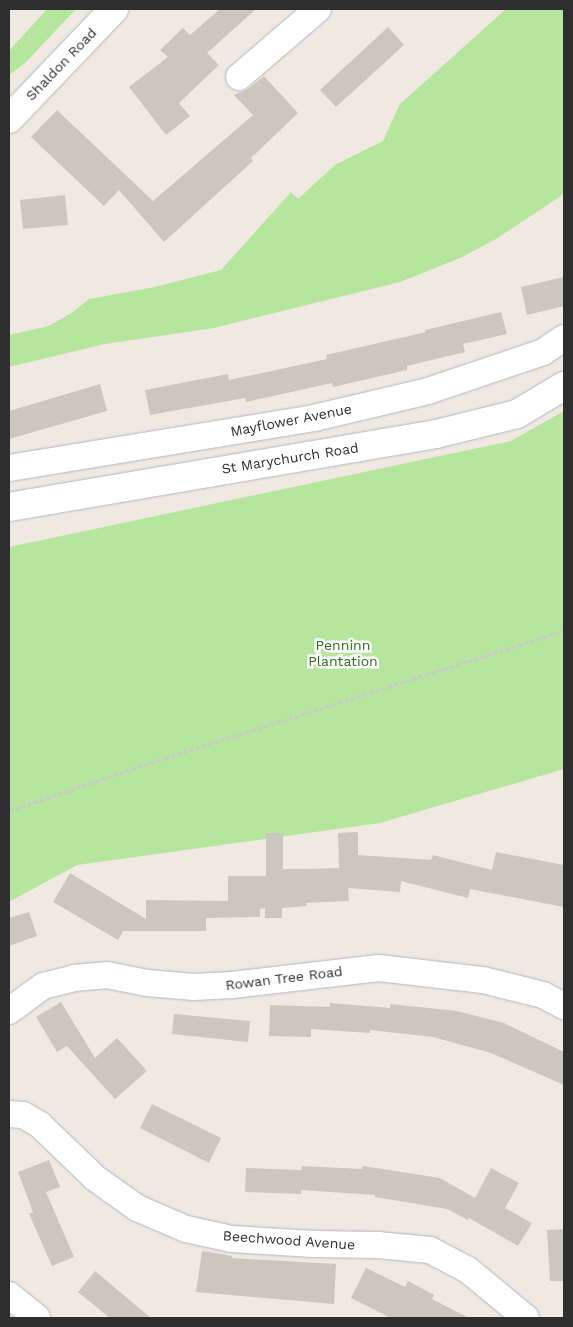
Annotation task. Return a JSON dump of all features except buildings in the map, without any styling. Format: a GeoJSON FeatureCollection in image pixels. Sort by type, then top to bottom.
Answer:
{"type":"FeatureCollection","features":[{"type":"Feature","properties":{"kind":"street","name":"Shaldon Road"},"geometry":{"type":"LineString","coordinates":[[9,119],[114,9]]}},
{"type":"Feature","properties":{"kind":"street"},"geometry":{"type":"LineString","coordinates":[[240,77],[318,9]]}},
{"type":"Feature","properties":{"kind":"street","name":"Mayflower Avenue"},"geometry":{"type":"LineString","coordinates":[[9,468],[314,418],[419,394],[543,352],[564,338]]}},
{"type":"Feature","properties":{"kind":"street","name":"St Marychurch Road"},"geometry":{"type":"LineString","coordinates":[[9,507],[436,434],[517,414],[564,386]]}},
{"type":"Feature","properties":{"kind":"street","name":"Rowan Tree Road"},"geometry":{"type":"LineString","coordinates":[[9,1011],[43,986],[74,978],[107,975],[147,983],[194,987],[232,985],[379,968],[483,980],[543,995],[564,1006]]}},
{"type":"Feature","properties":{"kind":"street","name":"Beechwood Avenue"},"geometry":{"type":"LineString","coordinates":[[9,1114],[23,1115],[40,1125],[95,1178],[137,1208],[186,1229],[232,1239],[313,1244],[378,1245],[430,1250],[468,1270],[526,1318]]}},
{"type":"Feature","properties":{"kind":"street"},"geometry":{"type":"LineString","coordinates":[[9,1295],[37,1318]]}},
{"type":"Feature","properties":{"kind":"path"},"geometry":{"type":"LineString","coordinates":[[9,811],[165,758],[564,630]]}},
{"type":"Feature","properties":{"kind":"green space"},"geometry":{"type":"Polygon","coordinates":[[[47,9],[76,9],[25,63],[9,75],[9,51],[47,9]]]}},
{"type":"Feature","properties":{"kind":"green space"},"geometry":{"type":"Polygon","coordinates":[[[506,9],[564,9],[564,193],[558,198],[496,239],[460,258],[400,282],[214,328],[105,344],[9,367],[9,335],[49,326],[73,312],[89,299],[155,287],[221,270],[291,192],[298,199],[335,165],[383,141],[400,104],[506,9]]]}},
{"type":"Feature","properties":{"kind":"green space","name":"Penninn Plantation"},"geometry":{"type":"Polygon","coordinates":[[[564,411],[564,769],[380,823],[77,865],[9,902],[9,547],[511,441],[564,411]]]}}]}
